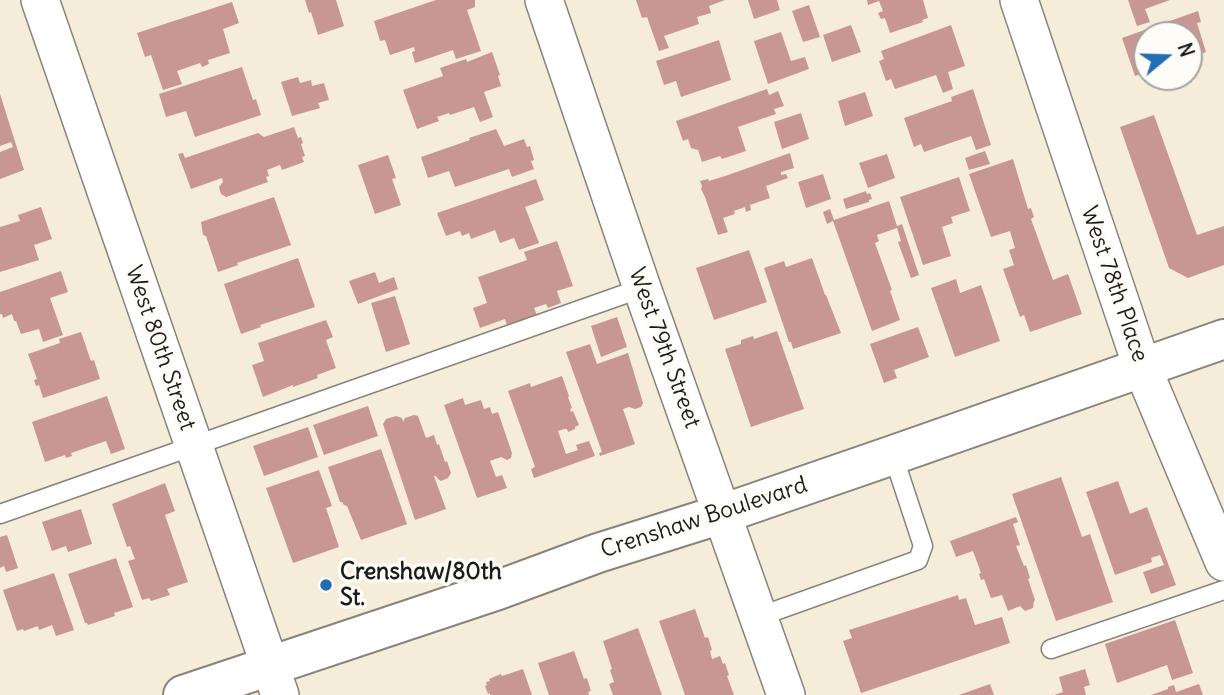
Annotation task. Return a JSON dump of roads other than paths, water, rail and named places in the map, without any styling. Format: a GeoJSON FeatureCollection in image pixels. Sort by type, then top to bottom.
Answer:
{"type":"FeatureCollection","features":[{"type":"Feature","properties":{"kind":"main road","name":"Crenshaw Boulevard"},"geometry":{"type":"LineString","coordinates":[[183,695],[275,680],[486,594],[598,553],[722,514],[1224,340]]}},
{"type":"Feature","properties":{"kind":"street","name":"West 80th Street"},"geometry":{"type":"LineString","coordinates":[[40,0],[275,680]]}},
{"type":"Feature","properties":{"kind":"street","name":"West 79th Street"},"geometry":{"type":"LineString","coordinates":[[544,0],[642,288],[786,695]]}},
{"type":"Feature","properties":{"kind":"street","name":"West 78th Place"},"geometry":{"type":"LineString","coordinates":[[1019,0],[1142,367],[1224,562]]}},
{"type":"Feature","properties":{"kind":"lane"},"geometry":{"type":"LineString","coordinates":[[0,514],[642,288]]}},
{"type":"Feature","properties":{"kind":"lane"},"geometry":{"type":"LineString","coordinates":[[758,617],[918,560],[923,546],[893,455]]}},
{"type":"Feature","properties":{"kind":"lane"},"geometry":{"type":"LineString","coordinates":[[1051,649],[1224,590]]}},
{"type":"Feature","properties":{"kind":"place","name":"Crenshaw/80th St."},"geometry":{"type":"Point","coordinates":[326,585]}}]}
